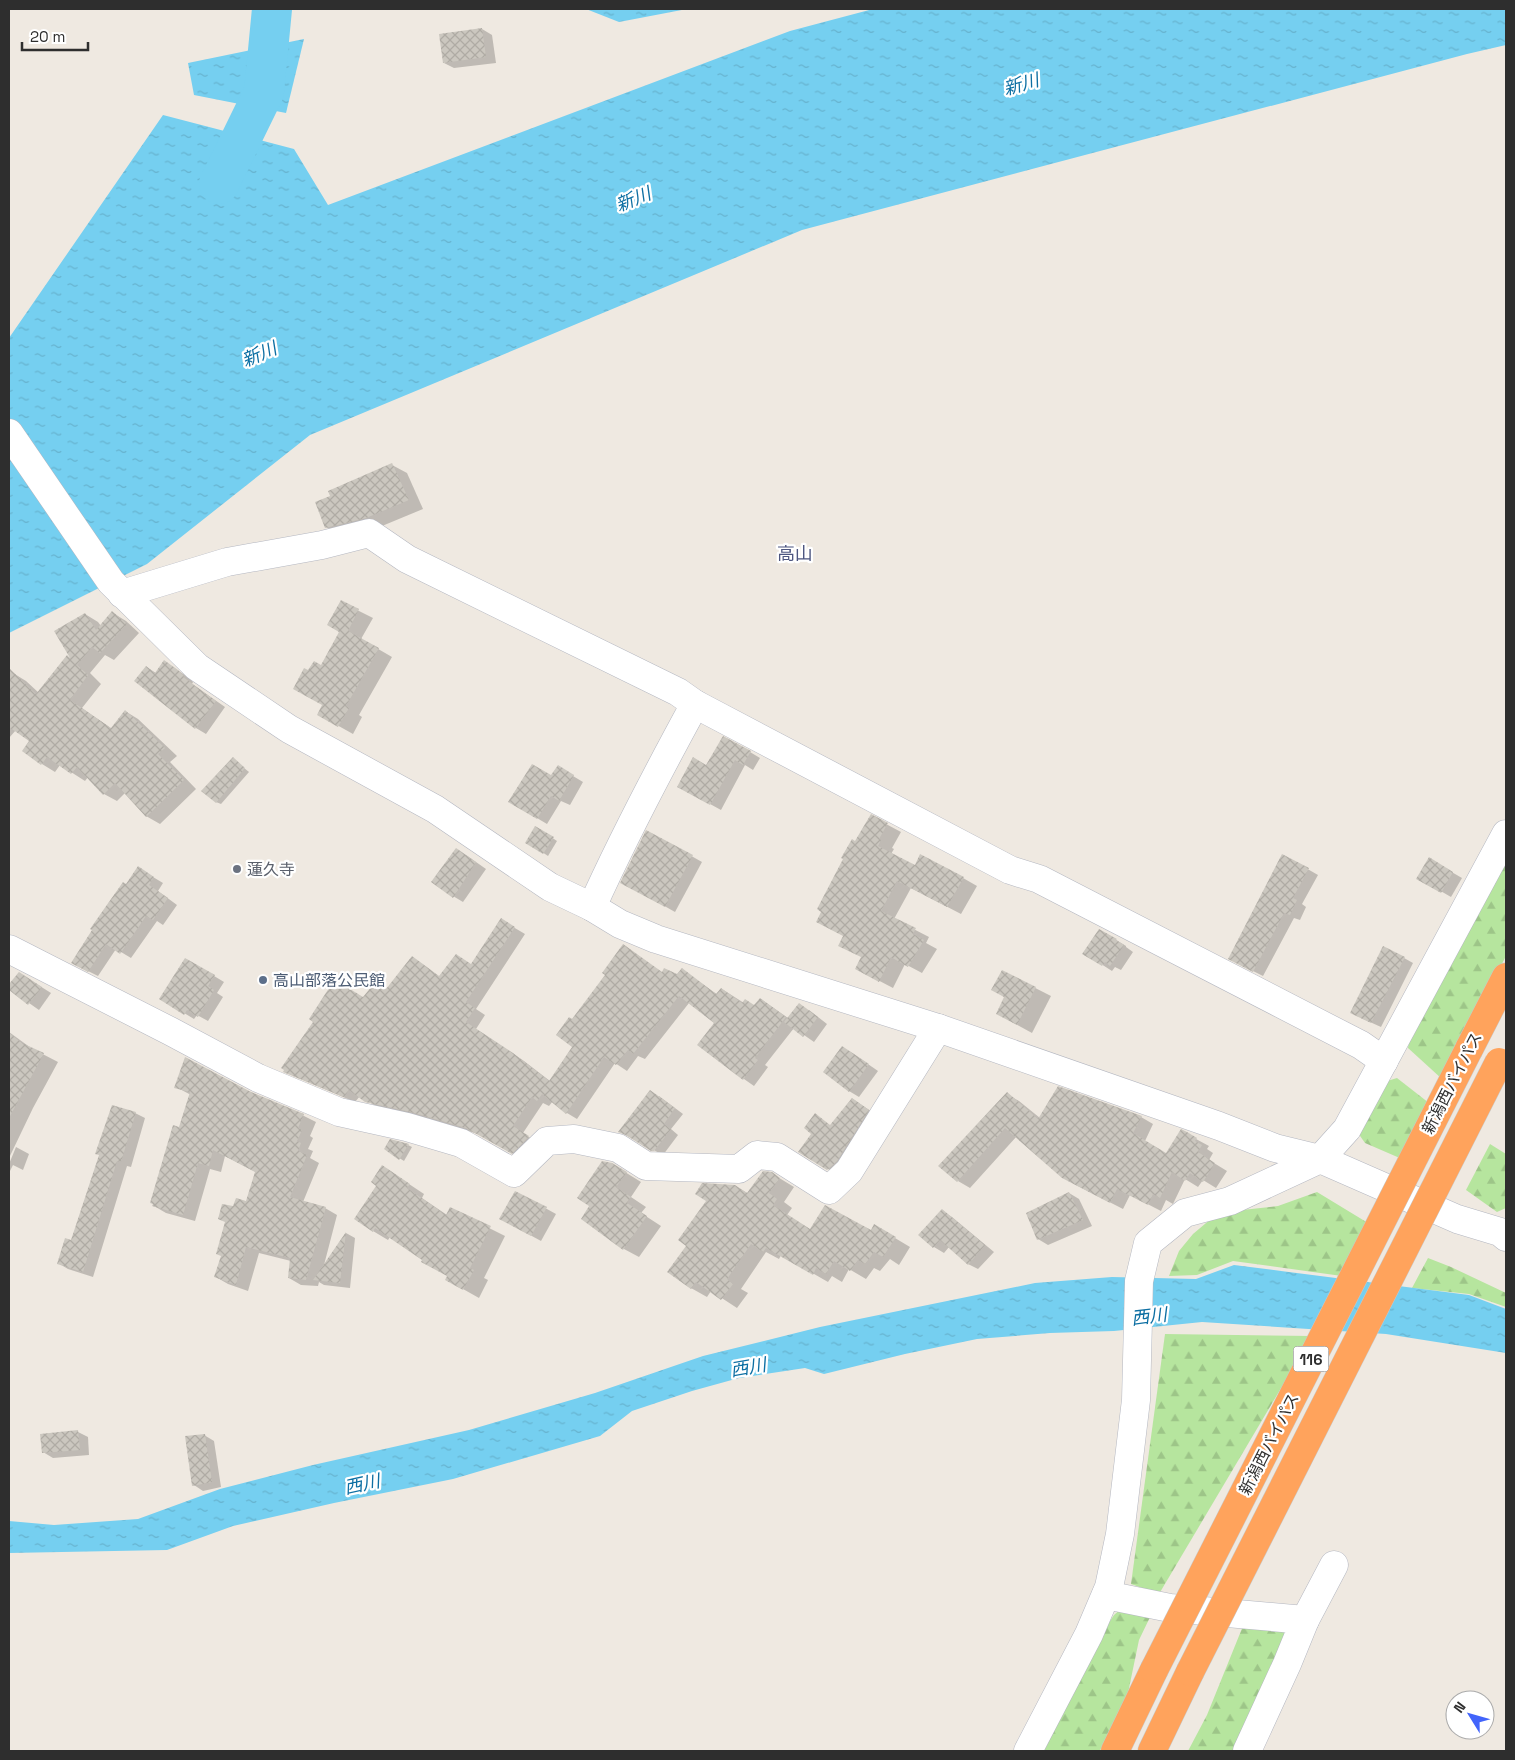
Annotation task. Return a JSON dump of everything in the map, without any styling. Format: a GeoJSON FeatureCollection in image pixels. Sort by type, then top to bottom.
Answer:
{"type":"FeatureCollection","features":[{"type":"Feature","properties":{"kind":"highway","name":"新潟西バイパス"},"geometry":{"type":"LineString","coordinates":[[1115,1751],[1154,1670],[1506,977]]}},
{"type":"Feature","properties":{"kind":"highway","name":"新潟西バイパス"},"geometry":{"type":"LineString","coordinates":[[1152,1751],[1502,1054]]}},
{"type":"Feature","properties":{"kind":"street"},"geometry":{"type":"LineString","coordinates":[[9,433],[117,588],[197,668],[289,729],[435,808],[550,887],[592,907],[620,924],[656,939],[938,1028],[1219,1126],[1275,1148],[1320,1159],[1458,1219],[1504,1230]]}},
{"type":"Feature","properties":{"kind":"street"},"geometry":{"type":"LineString","coordinates":[[117,588],[227,562],[322,545],[369,533],[407,559],[678,692],[695,704],[1010,870],[1039,880],[1361,1045],[1384,1061]]}},
{"type":"Feature","properties":{"kind":"street"},"geometry":{"type":"LineString","coordinates":[[592,907],[653,783],[695,704]]}},
{"type":"Feature","properties":{"kind":"street"},"geometry":{"type":"LineString","coordinates":[[1028,1751],[1088,1634],[1109,1587],[1120,1534],[1136,1400],[1139,1281],[1148,1243],[1185,1213],[1230,1202],[1320,1159],[1347,1129],[1506,834]]}},
{"type":"Feature","properties":{"kind":"street"},"geometry":{"type":"LineString","coordinates":[[9,950],[170,1031],[258,1078],[339,1112],[407,1127],[461,1143],[514,1173],[547,1141],[574,1139],[618,1148],[646,1166],[739,1169],[757,1156],[777,1157],[829,1190],[849,1171],[938,1028]]}},
{"type":"Feature","properties":{"kind":"street"},"geometry":{"type":"LineString","coordinates":[[1247,1751],[1306,1620],[1334,1565]]}},
{"type":"Feature","properties":{"kind":"street"},"geometry":{"type":"LineString","coordinates":[[1106,1595],[1170,1608],[1306,1620]]}},
{"type":"Feature","properties":{"kind":"green space"},"geometry":{"type":"Polygon","coordinates":[[[1506,852],[1506,956],[1442,1079],[1408,1048],[1410,1034],[1506,852]]]}},
{"type":"Feature","properties":{"kind":"green space"},"geometry":{"type":"Polygon","coordinates":[[[1397,1078],[1429,1103],[1402,1159],[1365,1143],[1358,1133],[1384,1082],[1397,1078]]]}},
{"type":"Feature","properties":{"kind":"green space"},"geometry":{"type":"Polygon","coordinates":[[[1490,1144],[1506,1154],[1506,1208],[1497,1212],[1466,1190],[1490,1144]]]}},
{"type":"Feature","properties":{"kind":"green space"},"geometry":{"type":"Polygon","coordinates":[[[1317,1192],[1368,1223],[1342,1276],[1233,1261],[1197,1275],[1169,1276],[1179,1251],[1193,1234],[1212,1218],[1224,1212],[1278,1206],[1317,1192]]]}},
{"type":"Feature","properties":{"kind":"green space"},"geometry":{"type":"Polygon","coordinates":[[[1428,1258],[1506,1293],[1506,1307],[1469,1294],[1412,1288],[1428,1258]]]}},
{"type":"Feature","properties":{"kind":"green space"},"geometry":{"type":"Polygon","coordinates":[[[1165,1334],[1312,1336],[1159,1594],[1131,1584],[1165,1334]]]}},
{"type":"Feature","properties":{"kind":"green space"},"geometry":{"type":"Polygon","coordinates":[[[1122,1608],[1152,1613],[1139,1640],[1128,1693],[1100,1751],[1040,1751],[1093,1647],[1114,1615],[1122,1608]]]}},
{"type":"Feature","properties":{"kind":"green space"},"geometry":{"type":"Polygon","coordinates":[[[1243,1626],[1279,1628],[1287,1634],[1236,1751],[1188,1751],[1207,1715],[1243,1626]]]}},
{"type":"Feature","properties":{"kind":"water"},"geometry":{"type":"Polygon","coordinates":[[[586,9],[687,9],[619,22],[586,9]]]}},
{"type":"Feature","properties":{"kind":"water","name":"新川"},"geometry":{"type":"Polygon","coordinates":[[[873,9],[1506,9],[1506,45],[802,230],[310,435],[147,564],[9,633],[9,338],[163,115],[294,149],[328,205],[790,31],[873,9]]]}},
{"type":"Feature","properties":{"kind":"water"},"geometry":{"type":"Polygon","coordinates":[[[304,39],[286,113],[194,95],[188,63],[304,39]]]}},
{"type":"Feature","properties":{"kind":"water","name":"西川"},"geometry":{"type":"Polygon","coordinates":[[[1234,1265],[1469,1295],[1506,1309],[1506,1353],[1386,1334],[1202,1322],[1114,1331],[1050,1333],[977,1339],[824,1374],[805,1368],[739,1378],[632,1411],[600,1436],[453,1479],[233,1526],[167,1550],[9,1553],[9,1521],[54,1525],[138,1519],[220,1489],[313,1465],[469,1430],[595,1393],[703,1356],[820,1327],[1035,1283],[1112,1277],[1196,1279],[1234,1265]]]}},
{"type":"Feature","properties":{"kind":"building"},"geometry":{"type":"Polygon","coordinates":[[[482,28],[486,57],[443,63],[439,34],[482,28]]]}},
{"type":"Feature","properties":{"kind":"building"},"geometry":{"type":"Polygon","coordinates":[[[392,463],[409,500],[366,518],[325,528],[315,502],[330,496],[328,491],[392,463]]]}},
{"type":"Feature","properties":{"kind":"building"},"geometry":{"type":"Polygon","coordinates":[[[341,600],[359,609],[348,631],[379,648],[346,706],[349,708],[338,727],[317,715],[322,705],[293,689],[304,668],[308,670],[314,661],[321,665],[339,632],[327,625],[341,600]]]}},
{"type":"Feature","properties":{"kind":"building"},"geometry":{"type":"Polygon","coordinates":[[[112,611],[127,624],[100,653],[92,647],[77,665],[88,675],[70,700],[111,728],[125,710],[165,748],[158,754],[184,780],[146,817],[115,783],[103,795],[77,767],[71,774],[47,757],[41,765],[22,751],[29,741],[9,727],[9,668],[36,694],[67,655],[70,658],[54,631],[85,613],[96,630],[112,611]]]}},
{"type":"Feature","properties":{"kind":"building"},"geometry":{"type":"Polygon","coordinates":[[[164,660],[178,670],[183,677],[216,701],[195,729],[134,681],[146,666],[155,673],[164,660]]]}},
{"type":"Feature","properties":{"kind":"building"},"geometry":{"type":"Polygon","coordinates":[[[723,736],[751,751],[743,765],[735,760],[710,805],[677,787],[693,757],[706,765],[723,736]]]}},
{"type":"Feature","properties":{"kind":"building"},"geometry":{"type":"Polygon","coordinates":[[[233,757],[245,768],[216,803],[201,791],[233,757]]]}},
{"type":"Feature","properties":{"kind":"building"},"geometry":{"type":"Polygon","coordinates":[[[532,764],[551,775],[558,765],[574,775],[559,801],[551,796],[537,819],[508,802],[532,764]]]}},
{"type":"Feature","properties":{"kind":"building"},"geometry":{"type":"Polygon","coordinates":[[[871,814],[888,823],[879,839],[881,840],[878,846],[915,865],[920,854],[964,877],[947,907],[897,881],[881,911],[916,928],[913,934],[924,940],[908,967],[891,957],[879,982],[855,969],[861,957],[838,946],[843,936],[816,922],[821,912],[817,909],[843,859],[841,858],[852,839],[855,841],[871,814]]]}},
{"type":"Feature","properties":{"kind":"building"},"geometry":{"type":"Polygon","coordinates":[[[535,826],[554,837],[543,854],[525,843],[535,826]]]}},
{"type":"Feature","properties":{"kind":"building"},"geometry":{"type":"Polygon","coordinates":[[[646,830],[693,855],[665,907],[620,883],[646,830]]]}},
{"type":"Feature","properties":{"kind":"building"},"geometry":{"type":"Polygon","coordinates":[[[456,848],[476,862],[453,898],[431,882],[456,848]]]}},
{"type":"Feature","properties":{"kind":"building"},"geometry":{"type":"Polygon","coordinates":[[[1282,854],[1309,868],[1293,898],[1297,900],[1290,915],[1284,913],[1253,972],[1228,959],[1282,854]]]}},
{"type":"Feature","properties":{"kind":"building"},"geometry":{"type":"Polygon","coordinates":[[[1429,857],[1453,872],[1441,893],[1416,879],[1429,857]]]}},
{"type":"Feature","properties":{"kind":"building"},"geometry":{"type":"Polygon","coordinates":[[[138,866],[154,877],[149,885],[168,898],[153,920],[146,916],[120,954],[106,944],[88,972],[71,963],[92,930],[90,929],[123,882],[126,884],[138,866]]]}},
{"type":"Feature","properties":{"kind":"building"},"geometry":{"type":"Polygon","coordinates":[[[501,918],[515,927],[466,1002],[475,1008],[466,1022],[513,1053],[549,1081],[572,1047],[556,1035],[569,1017],[572,1019],[605,975],[602,973],[623,944],[662,972],[664,968],[677,974],[682,968],[716,994],[721,988],[742,1003],[745,999],[754,1005],[760,998],[786,1017],[755,1058],[758,1060],[743,1080],[697,1045],[714,1023],[679,996],[633,1054],[628,1050],[616,1065],[604,1057],[566,1114],[542,1094],[537,1101],[532,1097],[513,1126],[529,1136],[512,1154],[466,1128],[411,1112],[365,1102],[349,1090],[344,1097],[283,1072],[284,1070],[281,1068],[313,1022],[309,1019],[331,985],[338,989],[342,984],[363,997],[376,981],[386,989],[412,956],[439,976],[456,954],[471,964],[501,918]]]}},
{"type":"Feature","properties":{"kind":"building"},"geometry":{"type":"Polygon","coordinates":[[[1099,929],[1124,945],[1110,966],[1105,962],[1102,966],[1082,954],[1099,929]]]}},
{"type":"Feature","properties":{"kind":"building"},"geometry":{"type":"Polygon","coordinates":[[[1383,946],[1405,957],[1371,1023],[1350,1013],[1383,946]]]}},
{"type":"Feature","properties":{"kind":"building"},"geometry":{"type":"Polygon","coordinates":[[[185,958],[215,975],[208,986],[214,990],[198,1017],[187,1010],[184,1015],[159,999],[185,958]]]}},
{"type":"Feature","properties":{"kind":"building"},"geometry":{"type":"Polygon","coordinates":[[[1002,970],[1036,987],[1017,1025],[996,1014],[1004,997],[991,990],[1002,970]]]}},
{"type":"Feature","properties":{"kind":"building"},"geometry":{"type":"Polygon","coordinates":[[[19,972],[42,987],[28,1005],[9,990],[9,984],[19,972]]]}},
{"type":"Feature","properties":{"kind":"building"},"geometry":{"type":"Polygon","coordinates":[[[799,1003],[818,1017],[803,1037],[784,1022],[799,1003]]]}},
{"type":"Feature","properties":{"kind":"building"},"geometry":{"type":"Polygon","coordinates":[[[9,1033],[22,1043],[44,1053],[9,1118],[9,1033]]]}},
{"type":"Feature","properties":{"kind":"building"},"geometry":{"type":"Polygon","coordinates":[[[842,1046],[869,1064],[849,1092],[823,1072],[842,1046]]]}},
{"type":"Feature","properties":{"kind":"building"},"geometry":{"type":"Polygon","coordinates":[[[185,1057],[251,1092],[304,1114],[298,1128],[302,1130],[297,1141],[301,1143],[298,1151],[307,1155],[290,1197],[326,1207],[306,1280],[288,1278],[290,1258],[246,1247],[236,1285],[214,1277],[221,1256],[216,1254],[225,1222],[218,1219],[222,1204],[233,1206],[236,1198],[246,1201],[255,1172],[213,1150],[209,1166],[198,1163],[183,1215],[152,1206],[153,1204],[150,1203],[173,1125],[179,1127],[190,1092],[174,1088],[185,1057]]]}},
{"type":"Feature","properties":{"kind":"building"},"geometry":{"type":"Polygon","coordinates":[[[1058,1086],[1142,1116],[1133,1133],[1166,1153],[1181,1129],[1197,1138],[1195,1141],[1202,1145],[1198,1152],[1215,1163],[1203,1182],[1190,1173],[1185,1181],[1172,1172],[1160,1198],[1153,1194],[1148,1205],[1117,1189],[1110,1203],[1062,1178],[1005,1128],[957,1182],[938,1166],[1007,1092],[1038,1119],[1058,1086]]]}},
{"type":"Feature","properties":{"kind":"building"},"geometry":{"type":"Polygon","coordinates":[[[650,1090],[675,1108],[664,1124],[671,1129],[654,1151],[618,1132],[650,1090]]]}},
{"type":"Feature","properties":{"kind":"building"},"geometry":{"type":"Polygon","coordinates":[[[852,1098],[869,1110],[837,1161],[827,1170],[798,1152],[811,1134],[804,1128],[815,1113],[830,1125],[852,1098]]]}},
{"type":"Feature","properties":{"kind":"building"},"geometry":{"type":"Polygon","coordinates":[[[112,1105],[136,1112],[121,1162],[117,1161],[83,1272],[57,1264],[65,1238],[71,1240],[99,1155],[95,1154],[112,1105]]]}},
{"type":"Feature","properties":{"kind":"building"},"geometry":{"type":"Polygon","coordinates":[[[390,1139],[409,1144],[399,1160],[384,1149],[390,1139]]]}},
{"type":"Feature","properties":{"kind":"building"},"geometry":{"type":"Polygon","coordinates":[[[602,1161],[612,1163],[627,1172],[616,1187],[631,1197],[627,1203],[647,1216],[623,1250],[581,1219],[589,1206],[577,1198],[602,1161]]]}},
{"type":"Feature","properties":{"kind":"building"},"geometry":{"type":"Polygon","coordinates":[[[382,1165],[410,1184],[407,1188],[446,1215],[450,1207],[491,1226],[470,1268],[474,1270],[463,1290],[445,1280],[447,1276],[421,1262],[422,1260],[375,1228],[373,1232],[354,1219],[376,1186],[371,1182],[382,1165]]]}},
{"type":"Feature","properties":{"kind":"building"},"geometry":{"type":"Polygon","coordinates":[[[763,1171],[772,1172],[780,1178],[769,1193],[777,1199],[773,1205],[810,1229],[825,1205],[871,1230],[874,1224],[896,1237],[883,1257],[874,1252],[865,1264],[858,1260],[850,1271],[834,1261],[826,1274],[816,1268],[813,1275],[766,1248],[763,1252],[751,1244],[727,1279],[733,1284],[721,1300],[696,1282],[691,1289],[667,1272],[686,1246],[678,1240],[706,1201],[695,1194],[702,1183],[735,1185],[747,1193],[763,1171]]]}},
{"type":"Feature","properties":{"kind":"building"},"geometry":{"type":"Polygon","coordinates":[[[515,1191],[547,1207],[531,1236],[499,1219],[515,1191]]]}},
{"type":"Feature","properties":{"kind":"building"},"geometry":{"type":"Polygon","coordinates":[[[1069,1192],[1083,1220],[1037,1240],[1026,1213],[1069,1192]]]}},
{"type":"Feature","properties":{"kind":"building"},"geometry":{"type":"Polygon","coordinates":[[[942,1209],[985,1245],[968,1265],[940,1240],[933,1248],[918,1235],[942,1209]]]}},
{"type":"Feature","properties":{"kind":"building"},"geometry":{"type":"Polygon","coordinates":[[[346,1232],[340,1283],[313,1280],[346,1232]]]}},
{"type":"Feature","properties":{"kind":"building"},"geometry":{"type":"Polygon","coordinates":[[[78,1430],[80,1450],[42,1453],[40,1434],[78,1430]]]}},
{"type":"Feature","properties":{"kind":"building"},"geometry":{"type":"Polygon","coordinates":[[[205,1434],[212,1482],[192,1486],[185,1436],[205,1434]]]}},
{"type":"Feature","properties":{"kind":"waterway"},"geometry":{"type":"LineString","coordinates":[[219,184],[264,92],[272,9]]}},
{"type":"Feature","properties":{"kind":"place","name":"蓮久寺"},"geometry":{"type":"Point","coordinates":[237,869]}},
{"type":"Feature","properties":{"kind":"place","name":"高山部落公民館"},"geometry":{"type":"Point","coordinates":[263,980]}},
{"type":"Feature","properties":{"kind":"district","name":"高山"},"geometry":{"type":"Point","coordinates":[795,553]}}]}
